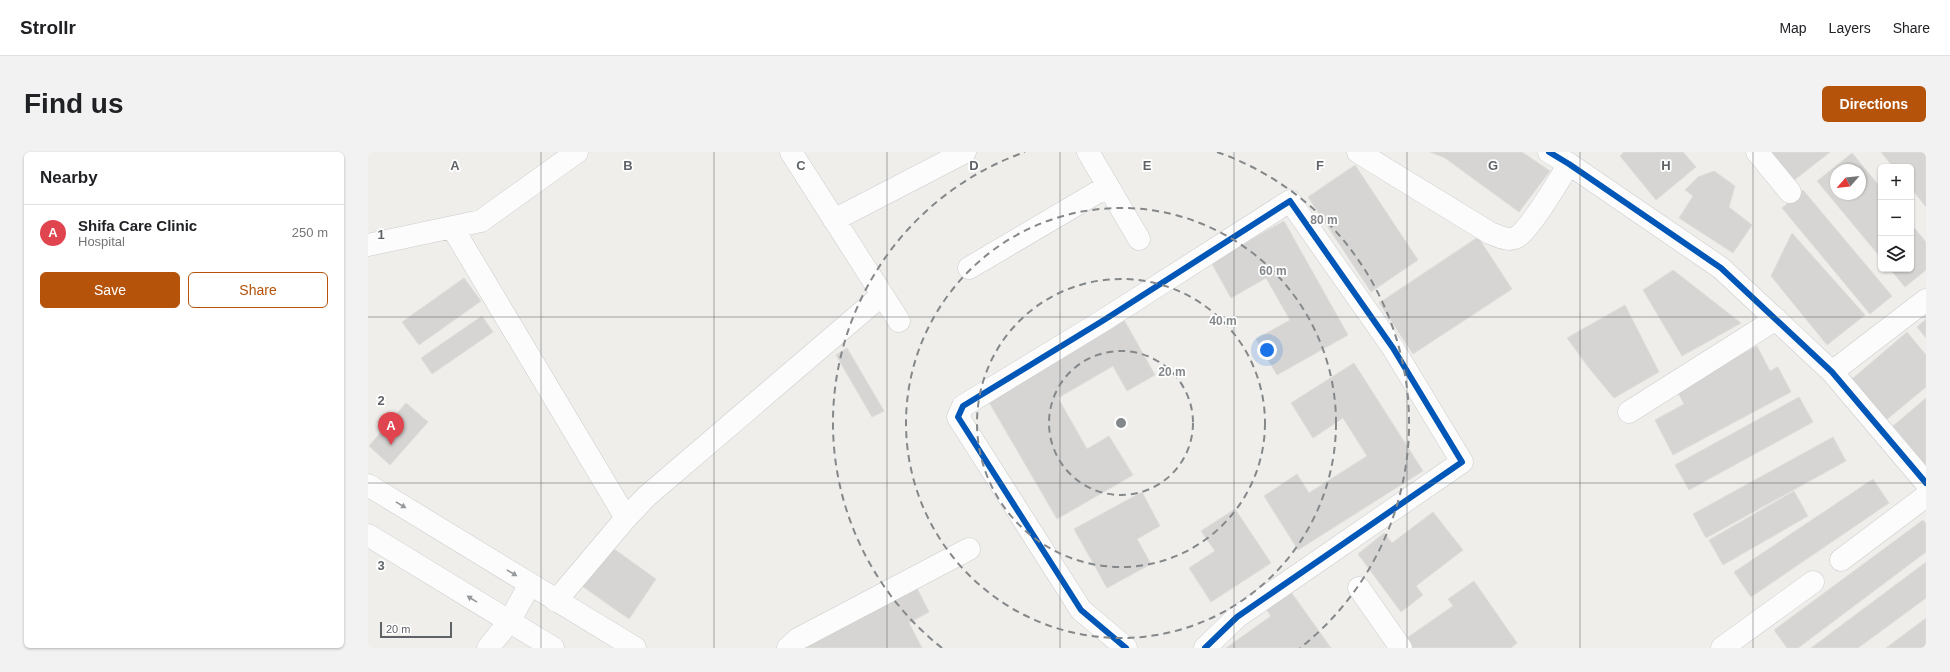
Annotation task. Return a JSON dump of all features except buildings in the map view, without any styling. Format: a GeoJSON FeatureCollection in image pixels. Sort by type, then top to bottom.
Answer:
{"type":"FeatureCollection","features":[{"type":"Feature","properties":{"kind":"street"},"geometry":{"type":"LineString","coordinates":[[368,245],[482,221],[577,152]]}},
{"type":"Feature","properties":{"kind":"street"},"geometry":{"type":"LineString","coordinates":[[791,152],[899,321]]}},
{"type":"Feature","properties":{"kind":"street"},"geometry":{"type":"LineString","coordinates":[[834,220],[965,152]]}},
{"type":"Feature","properties":{"kind":"street"},"geometry":{"type":"LineString","coordinates":[[1088,152],[1139,239]]}},
{"type":"Feature","properties":{"kind":"street"},"geometry":{"type":"LineString","coordinates":[[1358,152],[1490,233],[1505,239],[1516,237],[1528,226],[1569,164]]}},
{"type":"Feature","properties":{"kind":"street"},"geometry":{"type":"LineString","coordinates":[[1548,152],[1569,164],[1721,268],[1832,372],[1926,483]]}},
{"type":"Feature","properties":{"kind":"street"},"geometry":{"type":"LineString","coordinates":[[1757,152],[1790,192]]}},
{"type":"Feature","properties":{"kind":"street"},"geometry":{"type":"LineString","coordinates":[[969,268],[1108,186]]}},
{"type":"Feature","properties":{"kind":"street"},"geometry":{"type":"LineString","coordinates":[[1126,648],[1081,610],[958,418],[963,406],[1104,320],[1290,201],[1393,348],[1462,462],[1237,617],[1205,648]]}},
{"type":"Feature","properties":{"kind":"street"},"geometry":{"type":"LineString","coordinates":[[452,227],[626,518]]}},
{"type":"Feature","properties":{"kind":"street"},"geometry":{"type":"LineString","coordinates":[[556,601],[626,518],[648,496],[882,295]]}},
{"type":"Feature","properties":{"kind":"street"},"geometry":{"type":"LineString","coordinates":[[1832,372],[1926,300]]}},
{"type":"Feature","properties":{"kind":"street"},"geometry":{"type":"LineString","coordinates":[[1629,412],[1776,320]]}},
{"type":"Feature","properties":{"kind":"street"},"geometry":{"type":"LineString","coordinates":[[368,485],[635,648]]}},
{"type":"Feature","properties":{"kind":"street"},"geometry":{"type":"LineString","coordinates":[[1841,560],[1926,496]]}},
{"type":"Feature","properties":{"kind":"street"},"geometry":{"type":"LineString","coordinates":[[368,535],[553,648]]}},
{"type":"Feature","properties":{"kind":"street"},"geometry":{"type":"LineString","coordinates":[[788,648],[798,639],[969,549]]}},
{"type":"Feature","properties":{"kind":"street"},"geometry":{"type":"LineString","coordinates":[[1722,648],[1813,582]]}},
{"type":"Feature","properties":{"kind":"street"},"geometry":{"type":"LineString","coordinates":[[488,648],[509,622],[530,584]]}},
{"type":"Feature","properties":{"kind":"street"},"geometry":{"type":"LineString","coordinates":[[1359,588],[1401,648]]}},
{"type":"Feature","properties":{"kind":"cycle path"},"geometry":{"type":"LineString","coordinates":[[1549,152],[1569,164],[1721,268],[1832,372],[1926,483]]}},
{"type":"Feature","properties":{"kind":"cycle path"},"geometry":{"type":"LineString","coordinates":[[1126,648],[1081,610],[958,417],[963,406],[1104,320],[1290,201],[1393,348],[1462,462],[1237,617],[1205,648]]}},
{"type":"Feature","properties":{"kind":"place","name":"Shifa Care Clinic"},"geometry":{"type":"Point","coordinates":[391,445]}}]}
